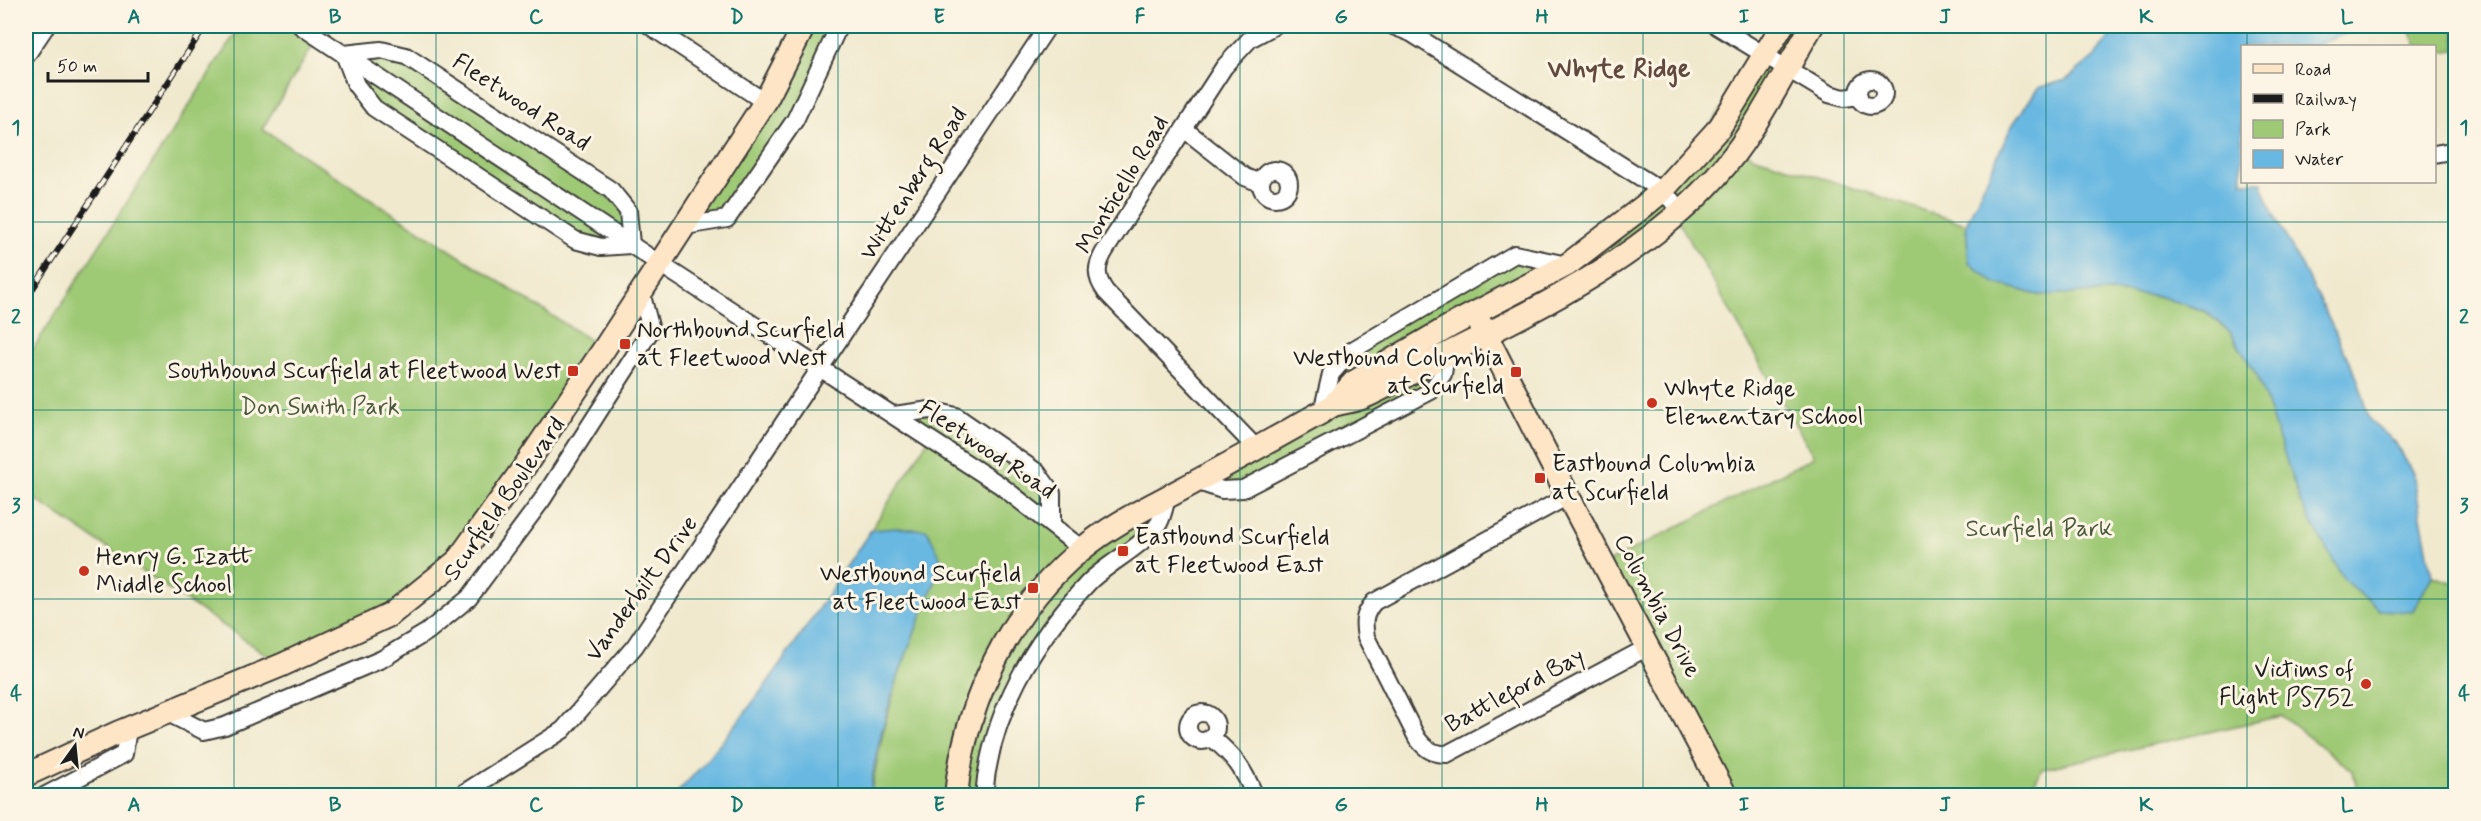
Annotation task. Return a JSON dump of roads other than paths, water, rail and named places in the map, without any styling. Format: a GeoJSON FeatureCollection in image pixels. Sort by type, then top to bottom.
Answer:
{"type":"FeatureCollection","features":[{"type":"Feature","properties":{"kind":"street"},"geometry":{"type":"LineString","coordinates":[[26,56],[46,26]]}},
{"type":"Feature","properties":{"kind":"street","name":"Fleetwood Road"},"geometry":{"type":"LineString","coordinates":[[301,26],[631,245],[1000,485],[1082,549]]}},
{"type":"Feature","properties":{"kind":"street"},"geometry":{"type":"LineString","coordinates":[[650,26],[765,102]]}},
{"type":"Feature","properties":{"kind":"street","name":"Scurfield Boulevard"},"geometry":{"type":"LineString","coordinates":[[26,775],[128,729],[282,665],[390,615],[457,561],[527,463],[685,226],[765,102],[804,26]]}},
{"type":"Feature","properties":{"kind":"street"},"geometry":{"type":"LineString","coordinates":[[685,226],[727,219],[795,120],[839,26]]}},
{"type":"Feature","properties":{"kind":"street","name":"Wittenberg Road"},"geometry":{"type":"LineString","coordinates":[[821,368],[1048,26]]}},
{"type":"Feature","properties":{"kind":"street","name":"Monticello Road"},"geometry":{"type":"LineString","coordinates":[[1257,449],[1106,292],[1099,283],[1096,273],[1106,249],[1224,68],[1250,39],[1274,26]]}},
{"type":"Feature","properties":{"kind":"street"},"geometry":{"type":"LineString","coordinates":[[1393,26],[1411,33],[1662,190],[1683,209]]}},
{"type":"Feature","properties":{"kind":"street"},"geometry":{"type":"LineString","coordinates":[[1717,26],[1828,94],[1844,98],[1859,96]]}},
{"type":"Feature","properties":{"kind":"street"},"geometry":{"type":"LineString","coordinates":[[1328,408],[1354,382],[1475,313],[1567,265],[1662,190],[1720,127],[1782,26]]}},
{"type":"Feature","properties":{"kind":"street"},"geometry":{"type":"LineString","coordinates":[[956,795],[958,768],[975,705],[999,651],[1036,596],[1064,564],[1127,516],[1257,449],[1328,408],[1364,397],[1578,286],[1636,246],[1683,209],[1726,165],[1757,120],[1812,26]]}},
{"type":"Feature","properties":{"kind":"street","name":"Fleetwood Road"},"geometry":{"type":"LineString","coordinates":[[344,54],[381,50],[406,56],[611,190],[628,211],[631,245]]}},
{"type":"Feature","properties":{"kind":"street"},"geometry":{"type":"LineString","coordinates":[[344,54],[356,85],[374,108],[575,240],[600,247],[631,245]]}},
{"type":"Feature","properties":{"kind":"street"},"geometry":{"type":"LineString","coordinates":[[1184,129],[1245,177],[1260,183]]}},
{"type":"Feature","properties":{"kind":"street"},"geometry":{"type":"LineString","coordinates":[[2436,154],[2456,150]]}},
{"type":"Feature","properties":{"kind":"street"},"geometry":{"type":"LineString","coordinates":[[1328,408],[1331,374],[1351,351],[1515,254],[1567,265]]}},
{"type":"Feature","properties":{"kind":"street","name":"Scurfield Boulevard"},"geometry":{"type":"LineString","coordinates":[[168,713],[204,731],[225,726],[382,659],[427,632],[469,598],[542,500],[651,330],[641,292]]}},
{"type":"Feature","properties":{"kind":"street","name":"Columbia Drive"},"geometry":{"type":"LineString","coordinates":[[1475,313],[1568,496],[1726,795]]}},
{"type":"Feature","properties":{"kind":"street"},"geometry":{"type":"LineString","coordinates":[[1196,481],[1222,490],[1243,489],[1431,391],[1443,374],[1446,354]]}},
{"type":"Feature","properties":{"kind":"street","name":"Vanderbilt Drive"},"geometry":{"type":"LineString","coordinates":[[459,795],[563,730],[635,646],[821,368]]}},
{"type":"Feature","properties":{"kind":"street","name":"Fleetwood Road"},"geometry":{"type":"LineString","coordinates":[[894,415],[930,410],[956,416],[965,422],[1037,472],[1052,493],[1052,524]]}},
{"type":"Feature","properties":{"kind":"street","name":"Battleford Bay"},"geometry":{"type":"LineString","coordinates":[[1568,496],[1374,602],[1366,613],[1363,623],[1366,637],[1417,738],[1426,749],[1436,754],[1448,754],[1648,647]]}},
{"type":"Feature","properties":{"kind":"street"},"geometry":{"type":"LineString","coordinates":[[984,795],[993,744],[1004,712],[1039,643],[1090,581],[1150,534],[1160,521],[1167,497]]}},
{"type":"Feature","properties":{"kind":"street"},"geometry":{"type":"LineString","coordinates":[[44,795],[124,754],[128,729]]}},
{"type":"Feature","properties":{"kind":"street"},"geometry":{"type":"LineString","coordinates":[[1211,737],[1233,755],[1244,769],[1255,795]]}},
{"type":"Feature","properties":{"kind":"water"},"geometry":{"type":"Polygon","coordinates":[[[2118,26],[2387,26],[2336,36],[2318,45],[2241,45],[2241,183],[2261,183],[2273,213],[2318,296],[2358,380],[2370,420],[2395,442],[2413,473],[2432,576],[2412,612],[2380,610],[2345,581],[2301,504],[2258,377],[2231,333],[2205,311],[2158,296],[2112,292],[2038,295],[1995,283],[1969,263],[1966,224],[2011,127],[2038,88],[2066,80],[2095,56],[2118,26]]]}},
{"type":"Feature","properties":{"kind":"water"},"geometry":{"type":"Polygon","coordinates":[[[897,528],[927,530],[943,563],[898,677],[881,735],[870,795],[675,795],[703,765],[754,701],[871,530],[897,528]]]}},
{"type":"Feature","properties":{"kind":"railway"},"geometry":{"type":"LineString","coordinates":[[26,299],[205,26]]}},
{"type":"Feature","properties":{"kind":"place","name":"Northbound Scurfield at Fleetwood West"},"geometry":{"type":"Point","coordinates":[625,344]}},
{"type":"Feature","properties":{"kind":"place","name":"Southbound Scurfield at Fleetwood West"},"geometry":{"type":"Point","coordinates":[573,371]}},
{"type":"Feature","properties":{"kind":"place","name":"Westbound Columbia at Scurfield"},"geometry":{"type":"Point","coordinates":[1516,372]}},
{"type":"Feature","properties":{"kind":"place","name":"Whyte Ridge Elementary School"},"geometry":{"type":"Point","coordinates":[1652,403]}},
{"type":"Feature","properties":{"kind":"place","name":"Eastbound Columbia at Scurfield"},"geometry":{"type":"Point","coordinates":[1540,478]}},
{"type":"Feature","properties":{"kind":"place","name":"Eastbound Scurfield at Fleetwood East"},"geometry":{"type":"Point","coordinates":[1123,551]}},
{"type":"Feature","properties":{"kind":"place","name":"Henry G. Izatt Middle School"},"geometry":{"type":"Point","coordinates":[84,571]}},
{"type":"Feature","properties":{"kind":"place","name":"Westbound Scurfield at Fleetwood East"},"geometry":{"type":"Point","coordinates":[1033,588]}},
{"type":"Feature","properties":{"kind":"place","name":"Victims of Flight PS752"},"geometry":{"type":"Point","coordinates":[2366,684]}},
{"type":"Feature","properties":{"kind":"district","name":"Whyte Ridge"},"geometry":{"type":"Point","coordinates":[1619,70]}},
{"type":"Feature","properties":{"kind":"park label","name":"Don Smith Park"},"geometry":{"type":"Point","coordinates":[320,407]}},
{"type":"Feature","properties":{"kind":"park label","name":"Scurfield Park"},"geometry":{"type":"Point","coordinates":[2039,529]}}]}
